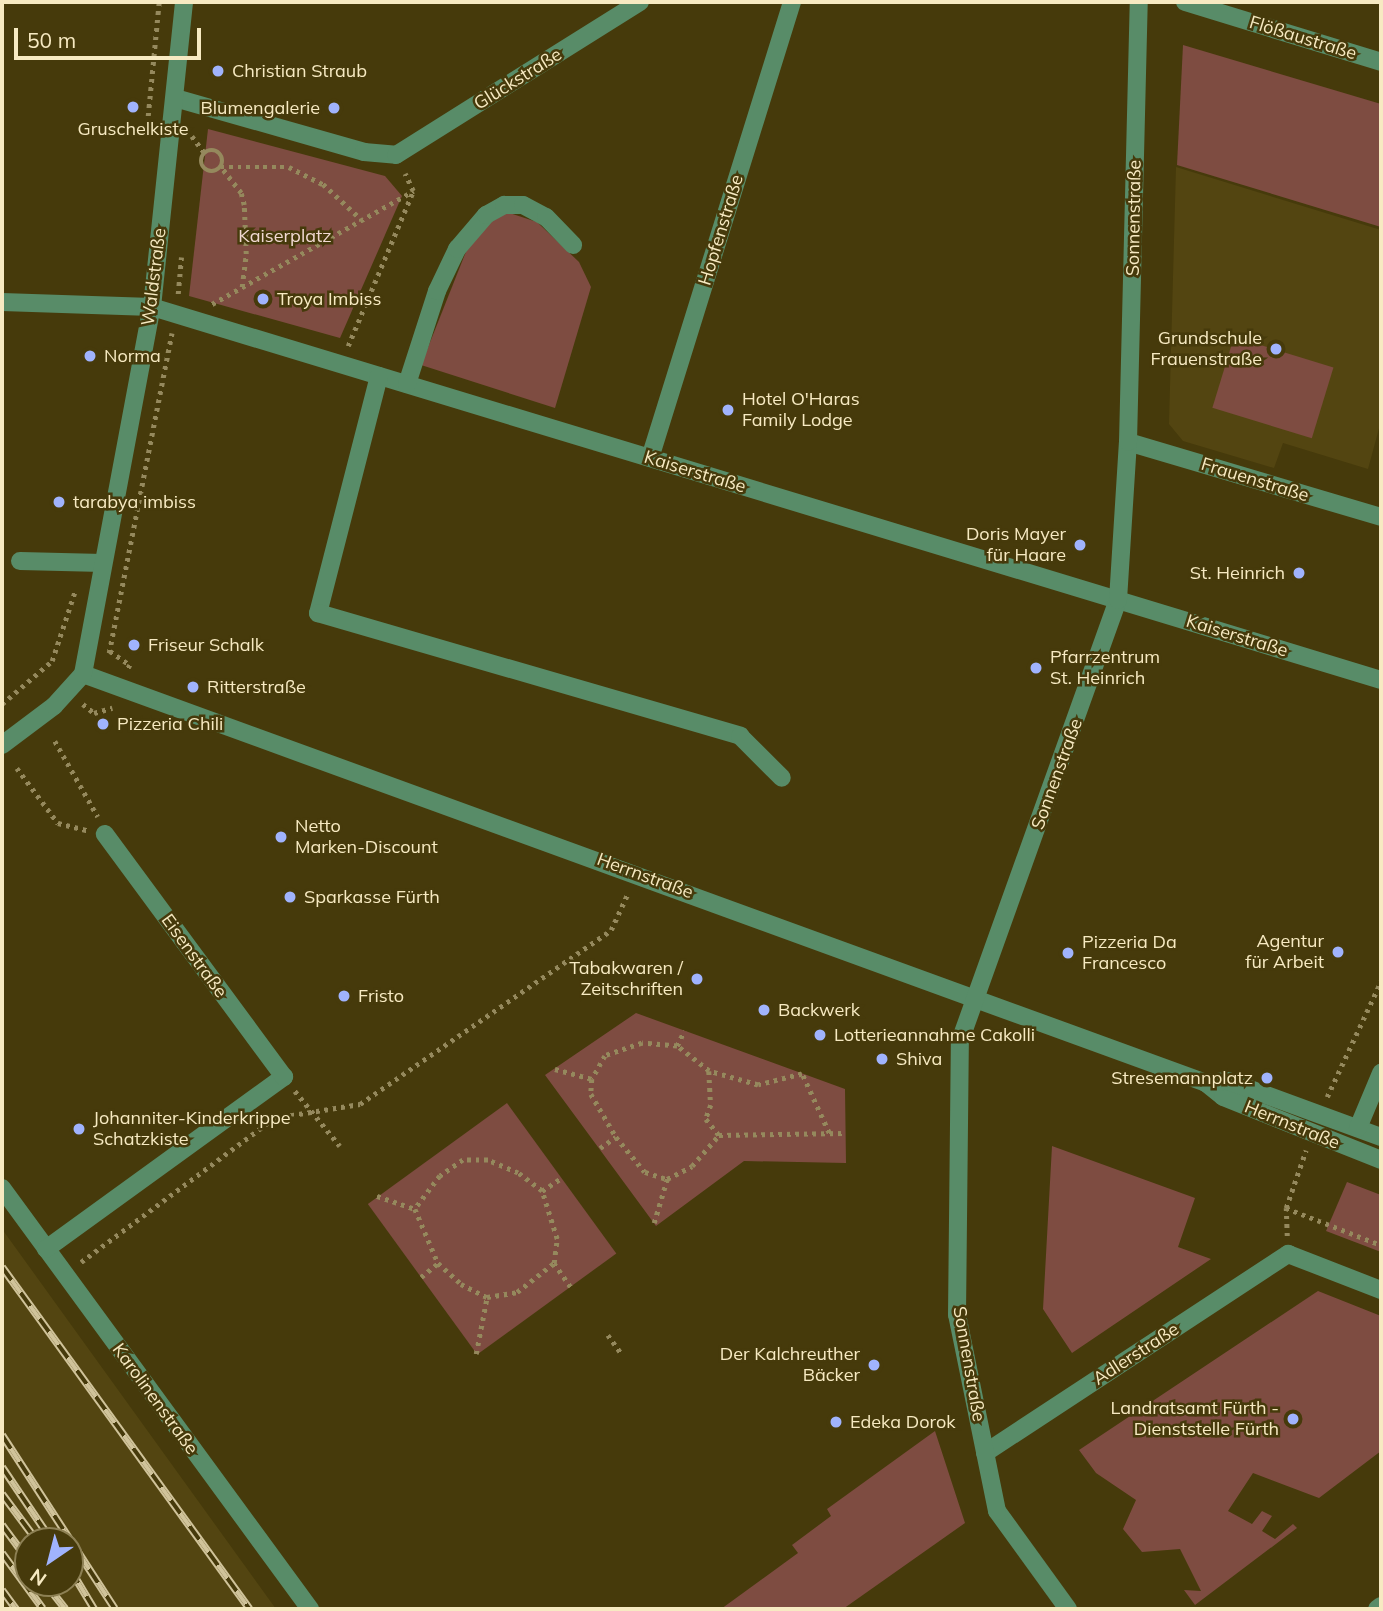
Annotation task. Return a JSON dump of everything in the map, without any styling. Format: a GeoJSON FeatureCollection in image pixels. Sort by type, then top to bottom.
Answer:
{"type":"FeatureCollection","features":[{"type":"Feature","properties":{"kind":"street","name":"Waldstraße"},"geometry":{"type":"LineString","coordinates":[[83,674],[152,307],[184,2]]}},
{"type":"Feature","properties":{"kind":"street","name":"Glückstraße"},"geometry":{"type":"LineString","coordinates":[[397,155],[640,2]]}},
{"type":"Feature","properties":{"kind":"street","name":"Hopfenstraße"},"geometry":{"type":"LineString","coordinates":[[650,458],[792,2]]}},
{"type":"Feature","properties":{"kind":"street","name":"Sonnenstraße"},"geometry":{"type":"LineString","coordinates":[[1068,1609],[998,1511],[957,1315],[960,1041],[1118,600],[1128,442],[1139,2]]}},
{"type":"Feature","properties":{"kind":"street","name":"Flößaustraße"},"geometry":{"type":"LineString","coordinates":[[1185,2],[1381,62]]}},
{"type":"Feature","properties":{"kind":"street"},"geometry":{"type":"LineString","coordinates":[[175,98],[364,152],[397,155]]}},
{"type":"Feature","properties":{"kind":"street"},"geometry":{"type":"LineString","coordinates":[[407,384],[442,280],[457,249],[486,215],[503,205],[523,205],[545,217],[573,245]]}},
{"type":"Feature","properties":{"kind":"street","name":"Kaiserstraße"},"geometry":{"type":"LineString","coordinates":[[2,302],[152,307],[1381,680]]}},
{"type":"Feature","properties":{"kind":"street"},"geometry":{"type":"LineString","coordinates":[[379,376],[318,613],[740,736],[782,778]]}},
{"type":"Feature","properties":{"kind":"street","name":"Frauenstraße"},"geometry":{"type":"LineString","coordinates":[[1128,442],[1381,517]]}},
{"type":"Feature","properties":{"kind":"street"},"geometry":{"type":"LineString","coordinates":[[20,561],[103,563]]}},
{"type":"Feature","properties":{"kind":"street"},"geometry":{"type":"LineString","coordinates":[[2,745],[54,706],[83,674]]}},
{"type":"Feature","properties":{"kind":"street","name":"Herrnstraße"},"geometry":{"type":"LineString","coordinates":[[83,674],[1206,1083],[1223,1097],[1381,1160]]}},
{"type":"Feature","properties":{"kind":"street","name":"Eisenstraße"},"geometry":{"type":"LineString","coordinates":[[105,834],[284,1077]]}},
{"type":"Feature","properties":{"kind":"street"},"geometry":{"type":"LineString","coordinates":[[1358,1128],[1381,1073]]}},
{"type":"Feature","properties":{"kind":"street"},"geometry":{"type":"LineString","coordinates":[[46,1249],[284,1077]]}},
{"type":"Feature","properties":{"kind":"street","name":"Herrnstraße"},"geometry":{"type":"LineString","coordinates":[[1206,1083],[1228,1081],[1381,1137]]}},
{"type":"Feature","properties":{"kind":"street","name":"Karolinenstraße"},"geometry":{"type":"LineString","coordinates":[[2,1188],[310,1609]]}},
{"type":"Feature","properties":{"kind":"street"},"geometry":{"type":"LineString","coordinates":[[1288,1254],[1381,1290]]}},
{"type":"Feature","properties":{"kind":"street","name":"Adlerstraße"},"geometry":{"type":"LineString","coordinates":[[985,1453],[1288,1254]]}},
{"type":"Feature","properties":{"kind":"street"},"geometry":{"type":"LineString","coordinates":[[1377,1609],[1381,1606]]}},
{"type":"Feature","properties":{"kind":"path"},"geometry":{"type":"LineString","coordinates":[[147,126],[159,2]]}},
{"type":"Feature","properties":{"kind":"path"},"geometry":{"type":"LineString","coordinates":[[192,136],[205,153],[205,169],[212,172],[221,167],[289,167],[323,184],[362,220]]}},
{"type":"Feature","properties":{"kind":"path"},"geometry":{"type":"LineString","coordinates":[[205,153],[220,154],[221,167],[244,205],[246,254],[242,287]]}},
{"type":"Feature","properties":{"kind":"path"},"geometry":{"type":"LineString","coordinates":[[341,363],[413,191],[397,155]]}},
{"type":"Feature","properties":{"kind":"path"},"geometry":{"type":"LineString","coordinates":[[188,318],[413,191]]}},
{"type":"Feature","properties":{"kind":"path"},"geometry":{"type":"LineString","coordinates":[[2,704],[41,675],[63,647],[82,563]]}},
{"type":"Feature","properties":{"kind":"path"},"geometry":{"type":"LineString","coordinates":[[111,651],[130,665],[128,670]]}},
{"type":"Feature","properties":{"kind":"path"},"geometry":{"type":"LineString","coordinates":[[41,675],[50,681]]}},
{"type":"Feature","properties":{"kind":"path"},"geometry":{"type":"LineString","coordinates":[[89,709],[94,713],[115,704]]}},
{"type":"Feature","properties":{"kind":"path"},"geometry":{"type":"LineString","coordinates":[[55,741],[91,798],[105,834]]}},
{"type":"Feature","properties":{"kind":"path"},"geometry":{"type":"LineString","coordinates":[[18,768],[58,823],[105,834]]}},
{"type":"Feature","properties":{"kind":"path"},"geometry":{"type":"LineString","coordinates":[[64,1274],[274,1118],[360,1104],[611,930],[637,874]]}},
{"type":"Feature","properties":{"kind":"path"},"geometry":{"type":"LineString","coordinates":[[1322,1108],[1381,981]]}},
{"type":"Feature","properties":{"kind":"path"},"geometry":{"type":"LineString","coordinates":[[677,1046],[684,1031]]}},
{"type":"Feature","properties":{"kind":"path"},"geometry":{"type":"LineString","coordinates":[[719,1135],[692,1166],[667,1179],[645,1172],[616,1137],[591,1094],[592,1079],[605,1056],[642,1043],[677,1046],[709,1071],[758,1085],[802,1074],[829,1132]]}},
{"type":"Feature","properties":{"kind":"path"},"geometry":{"type":"LineString","coordinates":[[555,1069],[592,1079]]}},
{"type":"Feature","properties":{"kind":"path"},"geometry":{"type":"LineString","coordinates":[[709,1071],[711,1105],[706,1119],[719,1135],[776,1138],[829,1132],[845,1133]]}},
{"type":"Feature","properties":{"kind":"path"},"geometry":{"type":"LineString","coordinates":[[284,1077],[340,1146]]}},
{"type":"Feature","properties":{"kind":"path"},"geometry":{"type":"LineString","coordinates":[[600,1148],[616,1137]]}},
{"type":"Feature","properties":{"kind":"path"},"geometry":{"type":"LineString","coordinates":[[1288,1254],[1286,1208],[1308,1141]]}},
{"type":"Feature","properties":{"kind":"path"},"geometry":{"type":"LineString","coordinates":[[415,1209],[440,1176],[463,1160],[488,1160],[518,1173],[542,1191],[557,1239],[554,1263],[572,1287]]}},
{"type":"Feature","properties":{"kind":"path"},"geometry":{"type":"LineString","coordinates":[[542,1191],[561,1178]]}},
{"type":"Feature","properties":{"kind":"path"},"geometry":{"type":"LineString","coordinates":[[654,1223],[667,1179]]}},
{"type":"Feature","properties":{"kind":"path"},"geometry":{"type":"LineString","coordinates":[[377,1196],[415,1209],[439,1263],[461,1284],[487,1297],[517,1292],[554,1263]]}},
{"type":"Feature","properties":{"kind":"path"},"geometry":{"type":"LineString","coordinates":[[1286,1208],[1381,1245]]}},
{"type":"Feature","properties":{"kind":"path"},"geometry":{"type":"LineString","coordinates":[[421,1278],[439,1263]]}},
{"type":"Feature","properties":{"kind":"path"},"geometry":{"type":"LineString","coordinates":[[477,1354],[487,1297]]}},
{"type":"Feature","properties":{"kind":"path"},"geometry":{"type":"LineString","coordinates":[[608,1335],[621,1353]]}},
{"type":"Feature","properties":{"kind":"shaded area","name":"Grundschule Frauenstraße"},"geometry":{"type":"Polygon","coordinates":[[[1176,167],[1381,230],[1381,421],[1368,469],[1283,443],[1274,468],[1183,441],[1169,424],[1176,167]]]}},
{"type":"Feature","properties":{"kind":"shaded area"},"geometry":{"type":"Polygon","coordinates":[[[2,1229],[276,1609],[2,1609],[2,1229]]]}},
{"type":"Feature","properties":{"kind":"green space"},"geometry":{"type":"Polygon","coordinates":[[[1183,45],[1381,104],[1381,227],[1177,165],[1183,45]]]}},
{"type":"Feature","properties":{"kind":"green space","name":"Kaiserplatz"},"geometry":{"type":"Polygon","coordinates":[[[208,129],[385,176],[402,196],[340,338],[189,296],[208,129]]]}},
{"type":"Feature","properties":{"kind":"green space"},"geometry":{"type":"Polygon","coordinates":[[[503,211],[537,222],[579,262],[591,287],[555,408],[421,365],[471,239],[503,211]]]}},
{"type":"Feature","properties":{"kind":"green space"},"geometry":{"type":"Polygon","coordinates":[[[1234,337],[1333,367],[1312,438],[1212,408],[1234,337]]]}},
{"type":"Feature","properties":{"kind":"green space"},"geometry":{"type":"Polygon","coordinates":[[[636,1013],[845,1089],[846,1163],[744,1161],[656,1226],[545,1075],[636,1013]]]}},
{"type":"Feature","properties":{"kind":"green space"},"geometry":{"type":"Polygon","coordinates":[[[507,1103],[616,1253],[477,1355],[368,1204],[507,1103]]]}},
{"type":"Feature","properties":{"kind":"green space"},"geometry":{"type":"Polygon","coordinates":[[[1052,1146],[1195,1198],[1178,1247],[1211,1259],[1072,1353],[1043,1309],[1052,1146]]]}},
{"type":"Feature","properties":{"kind":"green space"},"geometry":{"type":"Polygon","coordinates":[[[1347,1182],[1381,1195],[1381,1252],[1326,1231],[1347,1182]]]}},
{"type":"Feature","properties":{"kind":"green space"},"geometry":{"type":"Polygon","coordinates":[[[1318,1291],[1381,1316],[1381,1451],[1319,1498],[1253,1473],[1228,1511],[1252,1524],[1262,1511],[1272,1516],[1262,1531],[1275,1539],[1293,1524],[1297,1528],[1195,1605],[1184,1590],[1201,1591],[1180,1549],[1142,1552],[1123,1529],[1136,1500],[1096,1473],[1079,1450],[1318,1291]]]}},
{"type":"Feature","properties":{"kind":"green space"},"geometry":{"type":"Polygon","coordinates":[[[935,1431],[965,1523],[843,1609],[721,1609],[798,1553],[792,1545],[831,1516],[827,1509],[935,1431]]]}},
{"type":"Feature","properties":{"kind":"railway"},"geometry":{"type":"LineString","coordinates":[[2,1267],[250,1609]]}},
{"type":"Feature","properties":{"kind":"railway"},"geometry":{"type":"LineString","coordinates":[[2,1435],[115,1609]]}},
{"type":"Feature","properties":{"kind":"railway"},"geometry":{"type":"LineString","coordinates":[[2,1467],[43,1527]]}},
{"type":"Feature","properties":{"kind":"railway"},"geometry":{"type":"LineString","coordinates":[[2,1494],[27,1527]]}},
{"type":"Feature","properties":{"kind":"railway"},"geometry":{"type":"LineString","coordinates":[[2,1525],[14,1541]]}},
{"type":"Feature","properties":{"kind":"railway"},"geometry":{"type":"LineString","coordinates":[[2,1553],[43,1609]]}},
{"type":"Feature","properties":{"kind":"railway"},"geometry":{"type":"LineString","coordinates":[[2,1590],[16,1609]]}},
{"type":"Feature","properties":{"kind":"railway"},"geometry":{"type":"LineString","coordinates":[[84,1592],[94,1609]]}},
{"type":"Feature","properties":{"kind":"railway"},"geometry":{"type":"LineString","coordinates":[[56,1597],[65,1609]]}},
{"type":"Feature","properties":{"kind":"place","name":"Christian Straub"},"geometry":{"type":"Point","coordinates":[218,71]}},
{"type":"Feature","properties":{"kind":"place","name":"Gruschelkiste"},"geometry":{"type":"Point","coordinates":[133,107]}},
{"type":"Feature","properties":{"kind":"place","name":"Blumengalerie"},"geometry":{"type":"Point","coordinates":[334,108]}},
{"type":"Feature","properties":{"kind":"place","name":"Troya Imbiss"},"geometry":{"type":"Point","coordinates":[263,299]}},
{"type":"Feature","properties":{"kind":"place","name":"Grundschule Frauenstraße"},"geometry":{"type":"Point","coordinates":[1276,349]}},
{"type":"Feature","properties":{"kind":"place","name":"Norma"},"geometry":{"type":"Point","coordinates":[90,356]}},
{"type":"Feature","properties":{"kind":"place","name":"Hotel O'Haras Family Lodge"},"geometry":{"type":"Point","coordinates":[728,410]}},
{"type":"Feature","properties":{"kind":"place","name":"tarabya imbiss"},"geometry":{"type":"Point","coordinates":[59,502]}},
{"type":"Feature","properties":{"kind":"place","name":"Doris Mayer für Haare"},"geometry":{"type":"Point","coordinates":[1080,545]}},
{"type":"Feature","properties":{"kind":"place","name":"St. Heinrich"},"geometry":{"type":"Point","coordinates":[1299,573]}},
{"type":"Feature","properties":{"kind":"place","name":"Friseur Schalk"},"geometry":{"type":"Point","coordinates":[134,645]}},
{"type":"Feature","properties":{"kind":"place","name":"Pfarrzentrum St. Heinrich"},"geometry":{"type":"Point","coordinates":[1036,668]}},
{"type":"Feature","properties":{"kind":"place","name":"Ritterstraße"},"geometry":{"type":"Point","coordinates":[193,687]}},
{"type":"Feature","properties":{"kind":"place","name":"Pizzeria Chili"},"geometry":{"type":"Point","coordinates":[103,724]}},
{"type":"Feature","properties":{"kind":"place","name":"Netto Marken-Discount"},"geometry":{"type":"Point","coordinates":[281,837]}},
{"type":"Feature","properties":{"kind":"place","name":"Sparkasse Fürth"},"geometry":{"type":"Point","coordinates":[290,897]}},
{"type":"Feature","properties":{"kind":"place","name":"Agentur für Arbeit"},"geometry":{"type":"Point","coordinates":[1338,952]}},
{"type":"Feature","properties":{"kind":"place","name":"Pizzeria Da Francesco"},"geometry":{"type":"Point","coordinates":[1068,953]}},
{"type":"Feature","properties":{"kind":"place","name":"Tabakwaren / Zeitschriften"},"geometry":{"type":"Point","coordinates":[697,979]}},
{"type":"Feature","properties":{"kind":"place","name":"Fristo"},"geometry":{"type":"Point","coordinates":[344,996]}},
{"type":"Feature","properties":{"kind":"place","name":"Backwerk"},"geometry":{"type":"Point","coordinates":[764,1010]}},
{"type":"Feature","properties":{"kind":"place","name":"Lotterieannahme Cakolli"},"geometry":{"type":"Point","coordinates":[820,1035]}},
{"type":"Feature","properties":{"kind":"place","name":"Shiva"},"geometry":{"type":"Point","coordinates":[882,1059]}},
{"type":"Feature","properties":{"kind":"place","name":"Stresemannplatz"},"geometry":{"type":"Point","coordinates":[1267,1078]}},
{"type":"Feature","properties":{"kind":"place","name":"Johanniter-Kinderkrippe Schatzkiste"},"geometry":{"type":"Point","coordinates":[79,1129]}},
{"type":"Feature","properties":{"kind":"place","name":"Der Kalchreuther Bäcker"},"geometry":{"type":"Point","coordinates":[874,1365]}},
{"type":"Feature","properties":{"kind":"place","name":"Landratsamt Fürth - Dienststelle Fürth"},"geometry":{"type":"Point","coordinates":[1293,1419]}},
{"type":"Feature","properties":{"kind":"place","name":"Edeka Dorok"},"geometry":{"type":"Point","coordinates":[836,1422]}}]}
